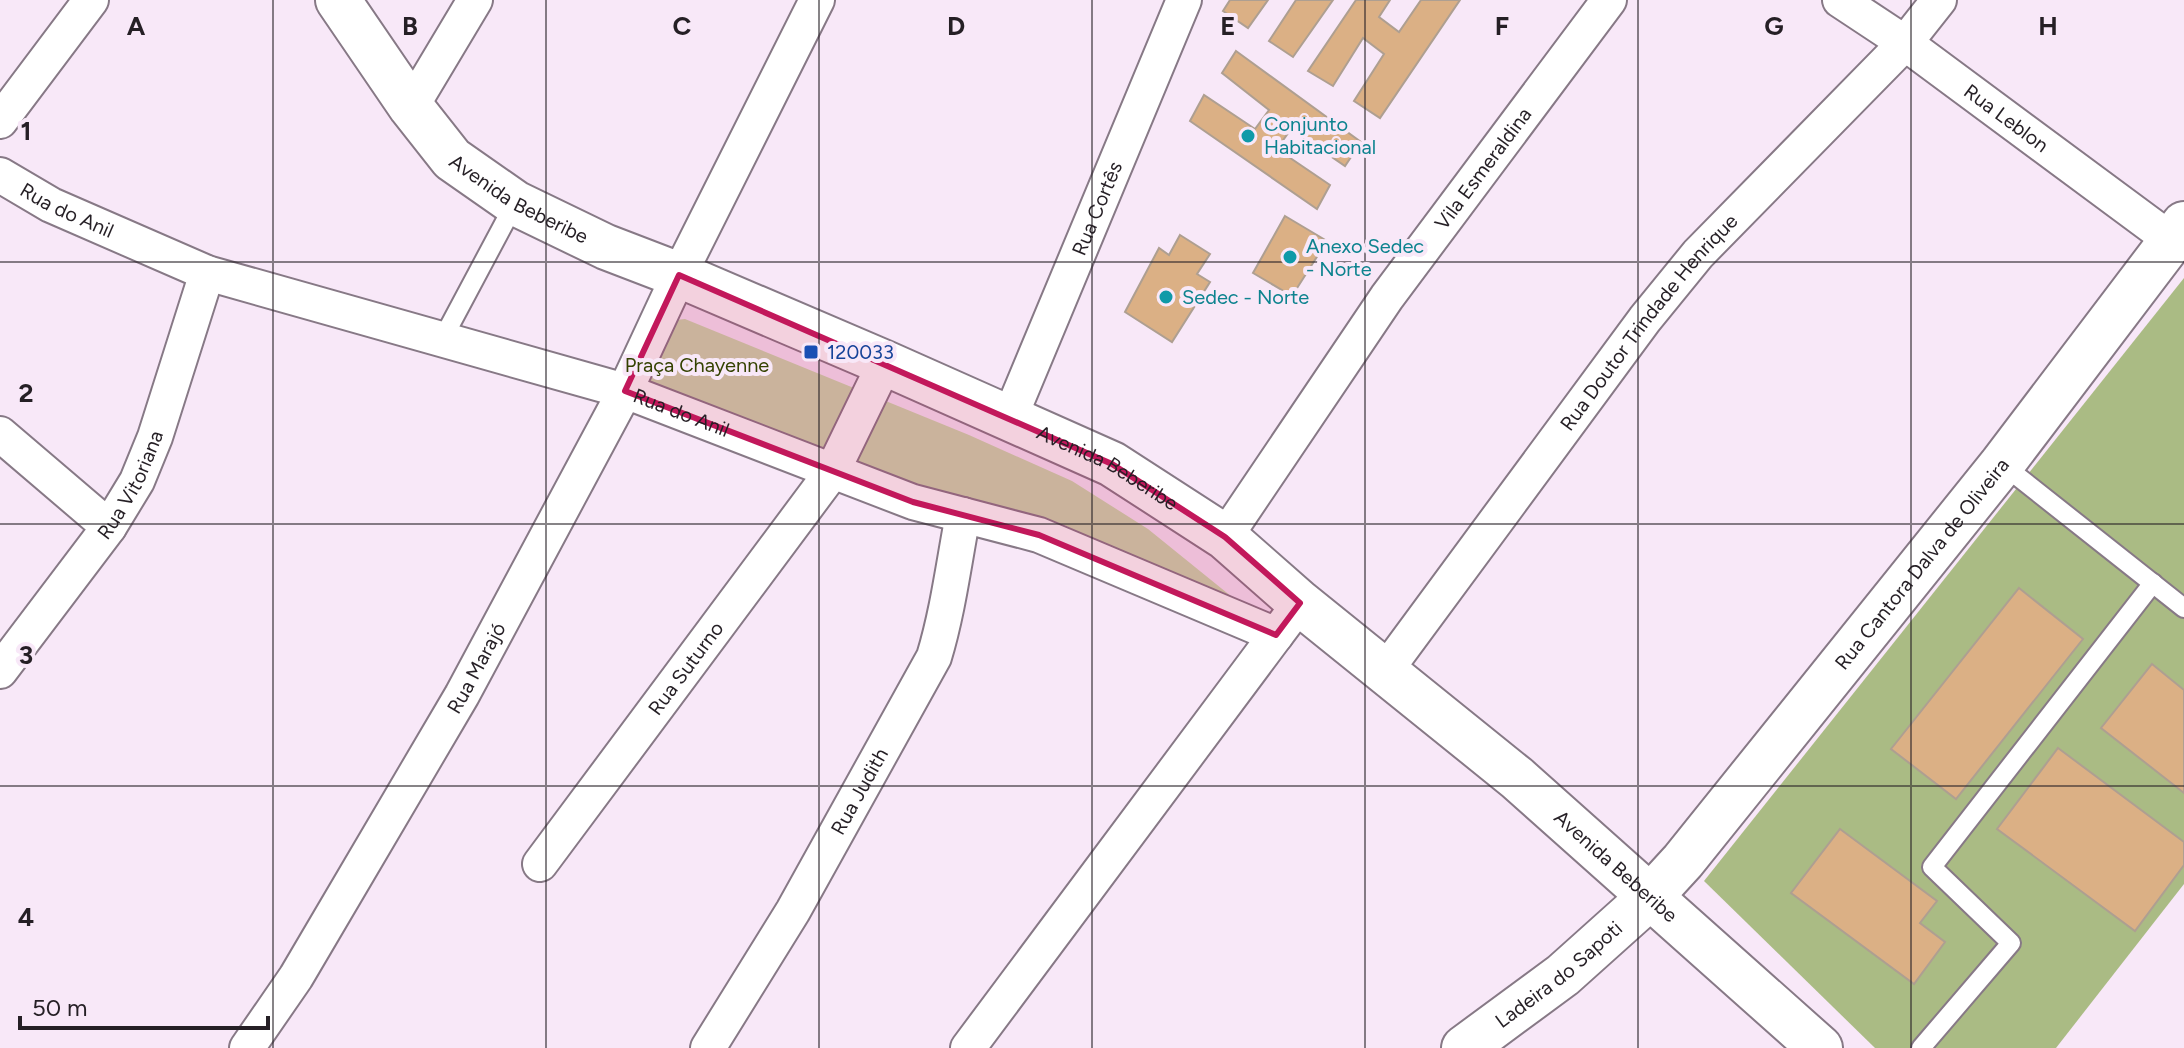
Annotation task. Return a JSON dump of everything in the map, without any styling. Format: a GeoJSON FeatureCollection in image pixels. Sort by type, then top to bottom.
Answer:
{"type":"FeatureCollection","features":[{"type":"Feature","properties":{"kind":"main road","name":"Avenida Beberibe"},"geometry":{"type":"LineString","coordinates":[[338,0],[411,107],[452,159],[515,203],[606,247],[885,363],[1112,464],[1225,537],[1288,619],[1386,670],[1517,778],[1820,1048]]}},
{"type":"Feature","properties":{"kind":"main road","name":"Rua Cantora Dalva de Oliveira"},"geometry":{"type":"LineString","coordinates":[[1650,897],[1683,861],[2002,464],[2178,232]]}},
{"type":"Feature","properties":{"kind":"main road","name":"Ladeira do Sapoti"},"geometry":{"type":"LineString","coordinates":[[1464,1048],[1563,975],[1650,897]]}},
{"type":"Feature","properties":{"kind":"street"},"geometry":{"type":"LineString","coordinates":[[0,121],[91,0]]}},
{"type":"Feature","properties":{"kind":"street"},"geometry":{"type":"LineString","coordinates":[[411,107],[475,0]]}},
{"type":"Feature","properties":{"kind":"street","name":"Rua Marajó"},"geometry":{"type":"LineString","coordinates":[[247,1048],[296,977],[462,695],[625,391],[679,275],[817,0]]}},
{"type":"Feature","properties":{"kind":"street","name":"Rua Cortês"},"geometry":{"type":"LineString","coordinates":[[1010,417],[1184,0]]}},
{"type":"Feature","properties":{"kind":"street","name":"Vila Esmeraldina"},"geometry":{"type":"LineString","coordinates":[[1225,537],[1387,297],[1609,0]]}},
{"type":"Feature","properties":{"kind":"street","name":"Rua Leblon"},"geometry":{"type":"LineString","coordinates":[[1840,0],[2178,232]]}},
{"type":"Feature","properties":{"kind":"street","name":"Rua Doutor Trindade Henrique"},"geometry":{"type":"LineString","coordinates":[[1386,670],[1671,286],[1768,180],[1905,43],[1939,0]]}},
{"type":"Feature","properties":{"kind":"street","name":"Rua do Anil"},"geometry":{"type":"LineString","coordinates":[[0,175],[51,205],[207,273],[625,391],[913,502],[1039,535],[1288,619]]}},
{"type":"Feature","properties":{"kind":"street","name":"Rua Vitoriana"},"geometry":{"type":"LineString","coordinates":[[0,671],[109,527],[137,481],[155,437],[207,273]]}},
{"type":"Feature","properties":{"kind":"street","name":"Rua Suturno"},"geometry":{"type":"LineString","coordinates":[[540,864],[832,472],[885,363]]}},
{"type":"Feature","properties":{"kind":"street"},"geometry":{"type":"LineString","coordinates":[[0,434],[109,527]]}},
{"type":"Feature","properties":{"kind":"street","name":"Rua Judith"},"geometry":{"type":"LineString","coordinates":[[708,1048],[793,911],[934,657],[946,618],[963,515]]}},
{"type":"Feature","properties":{"kind":"street"},"geometry":{"type":"LineString","coordinates":[[968,1048],[1288,619]]}},
{"type":"Feature","properties":{"kind":"lane"},"geometry":{"type":"LineString","coordinates":[[442,340],[515,203]]}},
{"type":"Feature","properties":{"kind":"lane"},"geometry":{"type":"LineString","coordinates":[[2002,464],[2184,608]]}},
{"type":"Feature","properties":{"kind":"lane"},"geometry":{"type":"LineString","coordinates":[[1921,1048],[2011,943],[1932,867],[2153,583]]}},
{"type":"Feature","properties":{"kind":"highlighted area"},"geometry":{"type":"Polygon","coordinates":[[[679,275],[1112,464],[1225,537],[1300,603],[1276,635],[1039,535],[913,502],[625,391],[679,275]]]}},
{"type":"Feature","properties":{"kind":"green space"},"geometry":{"type":"Polygon","coordinates":[[[2184,278],[2184,884],[2056,1048],[1875,1048],[1704,881],[2184,278]]]}},
{"type":"Feature","properties":{"kind":"green space","name":"Praça Chayenne"},"geometry":{"type":"Polygon","coordinates":[[[685,319],[969,435],[1072,481],[1148,529],[1258,618],[1062,524],[905,484],[643,385],[676,320],[685,319]]]}},
{"type":"Feature","properties":{"kind":"building"},"geometry":{"type":"Polygon","coordinates":[[[1230,0],[1268,0],[1248,28],[1223,11],[1230,0]]]}},
{"type":"Feature","properties":{"kind":"building","name":"Conjunto Habitacional"},"geometry":{"type":"Polygon","coordinates":[[[1296,0],[1333,0],[1293,57],[1269,41],[1296,0]]]}},
{"type":"Feature","properties":{"kind":"building","name":"Conjunto Habitacional"},"geometry":{"type":"Polygon","coordinates":[[[1356,0],[1390,0],[1379,17],[1399,32],[1421,0],[1460,0],[1380,118],[1354,101],[1384,54],[1363,38],[1333,86],[1308,71],[1356,0]]]}},
{"type":"Feature","properties":{"kind":"building","name":"Conjunto Habitacional"},"geometry":{"type":"Polygon","coordinates":[[[1236,51],[1361,142],[1345,166],[1291,129],[1277,149],[1330,185],[1317,209],[1190,121],[1204,95],[1255,129],[1269,110],[1222,73],[1236,51]]]}},
{"type":"Feature","properties":{"kind":"building","name":"Anexo Sedec - Norte"},"geometry":{"type":"Polygon","coordinates":[[[1285,216],[1327,241],[1292,296],[1253,273],[1285,216]]]}},
{"type":"Feature","properties":{"kind":"building","name":"Sedec - Norte"},"geometry":{"type":"Polygon","coordinates":[[[1180,235],[1210,254],[1197,274],[1210,282],[1172,342],[1125,312],[1159,248],[1169,255],[1180,235]]]}},
{"type":"Feature","properties":{"kind":"building"},"geometry":{"type":"Polygon","coordinates":[[[2019,588],[2083,639],[1956,799],[1891,749],[2019,588]]]}},
{"type":"Feature","properties":{"kind":"building"},"geometry":{"type":"Polygon","coordinates":[[[2152,664],[2184,690],[2184,793],[2101,728],[2152,664]]]}},
{"type":"Feature","properties":{"kind":"building"},"geometry":{"type":"Polygon","coordinates":[[[2058,748],[2184,842],[2184,865],[2135,931],[1997,829],[2058,748]]]}},
{"type":"Feature","properties":{"kind":"building"},"geometry":{"type":"Polygon","coordinates":[[[1840,829],[1937,901],[1920,923],[1945,942],[1914,984],[1791,893],[1840,829]]]}},
{"type":"Feature","properties":{"kind":"place","name":"Conjunto Habitacional"},"geometry":{"type":"Point","coordinates":[1248,136]}},
{"type":"Feature","properties":{"kind":"place","name":"Anexo Sedec - Norte"},"geometry":{"type":"Point","coordinates":[1290,257]}},
{"type":"Feature","properties":{"kind":"place","name":"Sedec - Norte"},"geometry":{"type":"Point","coordinates":[1166,297]}},
{"type":"Feature","properties":{"kind":"place","name":"120033"},"geometry":{"type":"Point","coordinates":[811,352]}}]}
